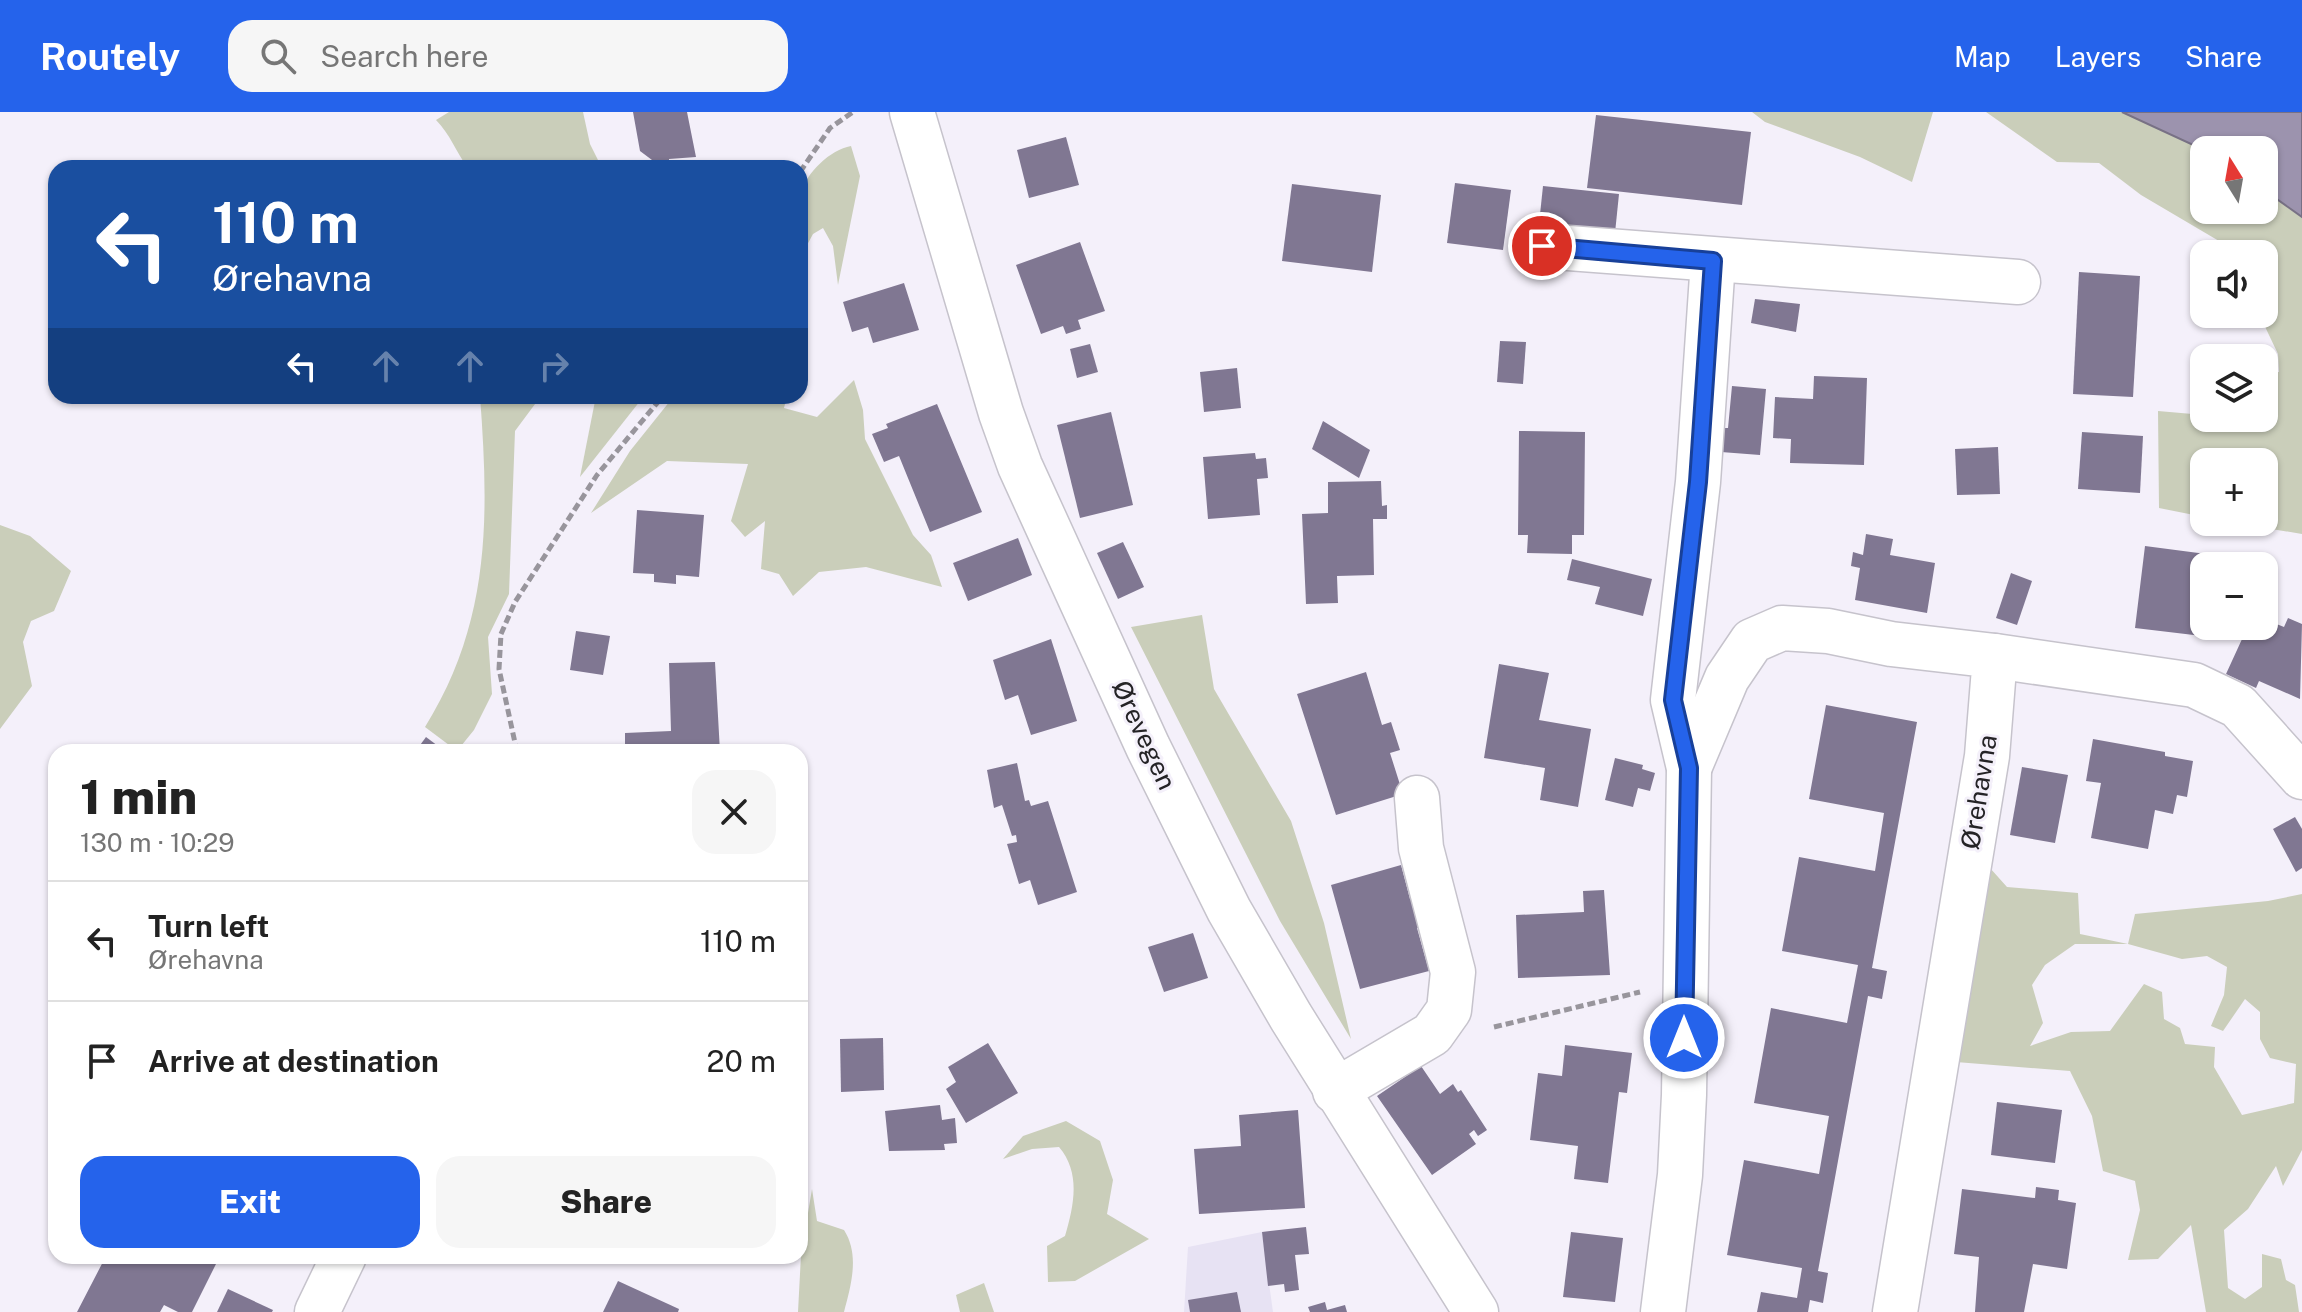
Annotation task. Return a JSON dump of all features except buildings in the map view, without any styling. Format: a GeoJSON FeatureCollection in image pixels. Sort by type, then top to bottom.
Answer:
{"type":"FeatureCollection","features":[{"type":"Feature","properties":{"kind":"street","name":"Ørevegen"},"geometry":{"type":"LineString","coordinates":[[912,112],[1001,413],[1020,466],[1148,747],[1229,910],[1335,1091],[1476,1312]]}},
{"type":"Feature","properties":{"kind":"street"},"geometry":{"type":"LineString","coordinates":[[1542,246],[2018,282]]}},
{"type":"Feature","properties":{"kind":"street"},"geometry":{"type":"LineString","coordinates":[[1663,1312],[1681,1159],[1689,768],[1673,700],[1697,496],[1713,261]]}},
{"type":"Feature","properties":{"kind":"street"},"geometry":{"type":"LineString","coordinates":[[1689,768],[1727,678],[1752,641],[1782,628],[1828,631],[1891,644],[2194,685],[2238,706],[2302,777]]}},
{"type":"Feature","properties":{"kind":"street","name":"Ørehavna"},"geometry":{"type":"LineString","coordinates":[[1895,1312],[1987,756],[1995,656]]}},
{"type":"Feature","properties":{"kind":"street"},"geometry":{"type":"LineString","coordinates":[[1335,1091],[1432,1034],[1449,1010],[1453,972],[1421,848],[1417,798]]}},
{"type":"Feature","properties":{"kind":"street"},"geometry":{"type":"LineString","coordinates":[[317,1312],[340,1264]]}},
{"type":"Feature","properties":{"kind":"path"},"geometry":{"type":"LineString","coordinates":[[808,160],[830,128],[853,112]]}},
{"type":"Feature","properties":{"kind":"path"},"geometry":{"type":"LineString","coordinates":[[515,744],[499,669],[501,634],[515,602],[588,488],[656,404]]}},
{"type":"Feature","properties":{"kind":"path"},"geometry":{"type":"LineString","coordinates":[[1432,1034],[1477,1032],[1683,981]]}},
{"type":"Feature","properties":{"kind":"shaded area"},"geometry":{"type":"Polygon","coordinates":[[[2122,112],[2302,112],[2302,217],[2278,200],[2278,136],[2190,136],[2190,144],[2122,112]]]}},
{"type":"Feature","properties":{"kind":"shaded area"},"geometry":{"type":"Polygon","coordinates":[[[1262,1232],[1273,1312],[1184,1312],[1188,1247],[1262,1232]]]}},
{"type":"Feature","properties":{"kind":"green space"},"geometry":{"type":"Polygon","coordinates":[[[449,112],[583,112],[590,144],[598,160],[463,160],[436,120],[449,112]]]}},
{"type":"Feature","properties":{"kind":"green space"},"geometry":{"type":"Polygon","coordinates":[[[1752,112],[1933,112],[1912,182],[1860,157],[1765,122],[1752,112]]]}},
{"type":"Feature","properties":{"kind":"green space"},"geometry":{"type":"Polygon","coordinates":[[[1986,112],[2122,112],[2190,144],[2190,224],[2141,195],[2099,163],[2057,162],[1986,112]]]}},
{"type":"Feature","properties":{"kind":"green space"},"geometry":{"type":"Polygon","coordinates":[[[851,146],[860,176],[838,285],[833,246],[823,228],[813,234],[808,243],[808,179],[828,157],[851,146]]]}},
{"type":"Feature","properties":{"kind":"green space"},"geometry":{"type":"Polygon","coordinates":[[[2278,200],[2302,217],[2302,534],[2278,530],[2278,448],[2190,448],[2190,514],[2159,508],[2158,411],[2190,414],[2190,432],[2278,432],[2278,344],[2273,344],[2266,328],[2278,328],[2278,240],[2217,240],[2190,224],[2278,224],[2278,200]]]}},
{"type":"Feature","properties":{"kind":"green space"},"geometry":{"type":"Polygon","coordinates":[[[854,380],[863,410],[865,439],[913,535],[931,555],[942,587],[866,567],[819,572],[793,596],[779,574],[761,569],[765,521],[745,537],[731,521],[748,464],[667,461],[591,513],[630,451],[668,404],[785,404],[784,408],[817,417],[854,380]]]}},
{"type":"Feature","properties":{"kind":"green space"},"geometry":{"type":"Polygon","coordinates":[[[481,404],[535,404],[515,431],[509,594],[488,637],[492,694],[474,730],[463,744],[448,744],[425,727],[447,687],[474,607],[484,526],[481,404]]]}},
{"type":"Feature","properties":{"kind":"green space"},"geometry":{"type":"Polygon","coordinates":[[[594,404],[638,404],[580,477],[594,404]]]}},
{"type":"Feature","properties":{"kind":"green space"},"geometry":{"type":"Polygon","coordinates":[[[0,525],[30,536],[71,571],[54,611],[31,621],[23,642],[32,686],[0,729],[0,525]]]}},
{"type":"Feature","properties":{"kind":"green space"},"geometry":{"type":"Polygon","coordinates":[[[1202,615],[1214,689],[1291,821],[1324,923],[1351,1039],[1280,921],[1131,627],[1202,615]]]}},
{"type":"Feature","properties":{"kind":"green space"},"geometry":{"type":"Polygon","coordinates":[[[1990,868],[2007,887],[2078,893],[2080,934],[2128,944],[2135,914],[2268,901],[2302,894],[2302,1150],[2283,1186],[2276,1166],[2248,1209],[2224,1230],[2228,1288],[2245,1299],[2262,1287],[2262,1254],[2281,1259],[2286,1280],[2295,1285],[2299,1312],[2206,1312],[2191,1225],[2158,1259],[2128,1260],[2140,1210],[2135,1181],[2103,1171],[2092,1116],[2070,1071],[1956,1062],[1990,868]],[[2075,944],[2045,965],[2032,985],[2043,1023],[2030,1046],[2071,1032],[2110,1031],[2144,984],[2162,992],[2164,1019],[2180,1028],[2185,1044],[2215,1047],[2214,1067],[2242,1115],[2294,1103],[2296,1064],[2270,1058],[2260,1039],[2260,1012],[2245,999],[2223,1031],[2211,1026],[2224,995],[2227,967],[2207,956],[2182,959],[2128,944],[2075,944]]]}},
{"type":"Feature","properties":{"kind":"green space"},"geometry":{"type":"Polygon","coordinates":[[[1066,1121],[1100,1141],[1113,1180],[1107,1214],[1149,1239],[1075,1281],[1048,1282],[1047,1246],[1065,1236],[1071,1213],[1073,1178],[1066,1157],[1059,1147],[1032,1149],[1003,1159],[1023,1136],[1066,1121]]]}},
{"type":"Feature","properties":{"kind":"green space"},"geometry":{"type":"Polygon","coordinates":[[[812,1189],[817,1221],[844,1230],[849,1240],[853,1270],[844,1312],[798,1312],[801,1264],[808,1264],[808,1213],[812,1189]]]}},
{"type":"Feature","properties":{"kind":"green space"},"geometry":{"type":"Polygon","coordinates":[[[984,1283],[994,1312],[960,1312],[956,1295],[984,1283]]]}},
{"type":"Feature","properties":{"kind":"route"},"geometry":{"type":"LineString","coordinates":[[1542,246],[1713,261],[1701,402],[1698,482],[1673,700],[1689,768],[1684,1038]]}}]}
